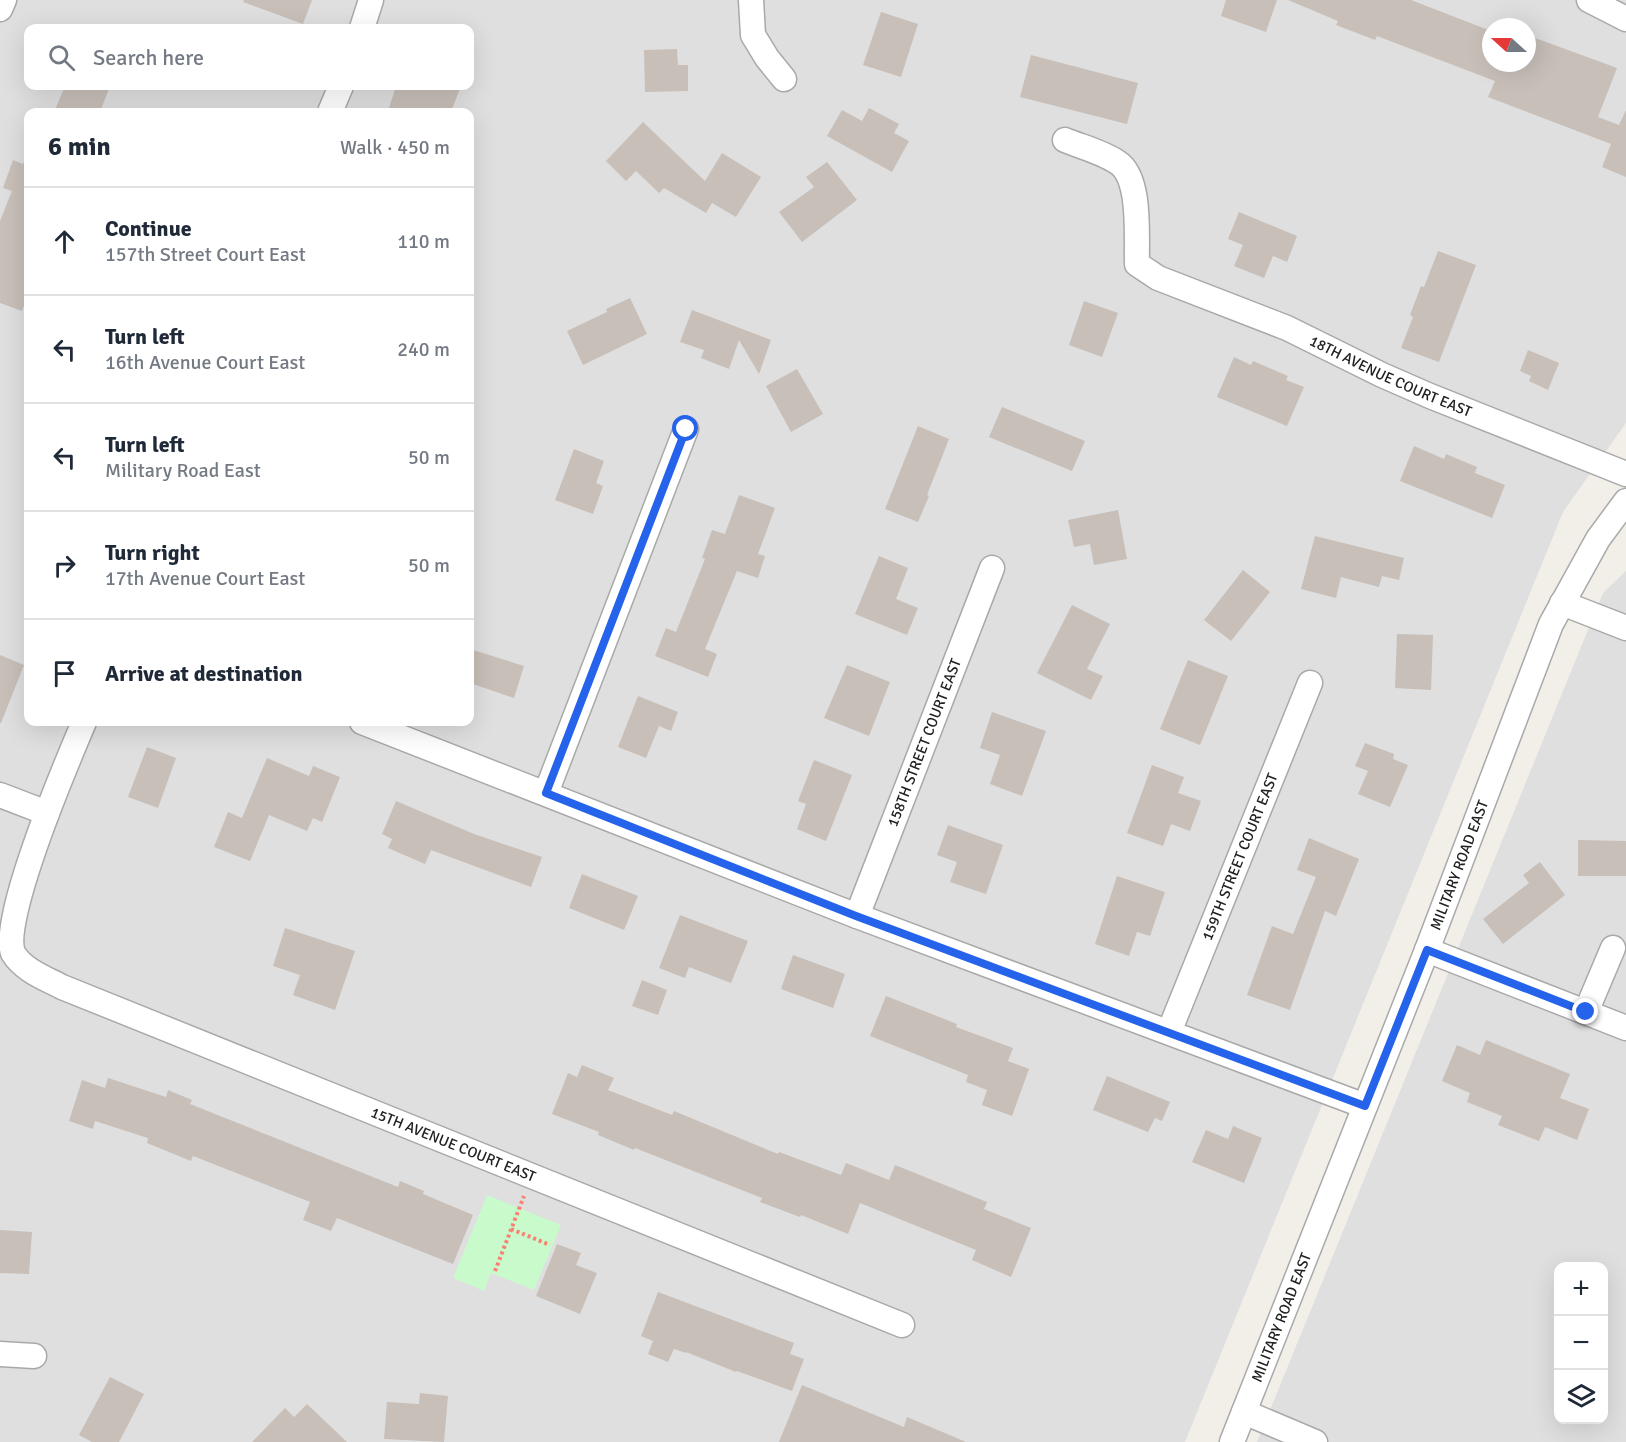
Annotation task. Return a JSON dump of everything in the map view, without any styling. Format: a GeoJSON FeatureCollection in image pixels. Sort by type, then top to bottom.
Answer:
{"type":"FeatureCollection","features":[{"type":"Feature","properties":{"kind":"street"},"geometry":{"type":"LineString","coordinates":[[0,9],[3,0]]}},
{"type":"Feature","properties":{"kind":"street"},"geometry":{"type":"LineString","coordinates":[[363,24],[371,0]]}},
{"type":"Feature","properties":{"kind":"street"},"geometry":{"type":"LineString","coordinates":[[751,0],[753,35],[767,58],[784,79]]}},
{"type":"Feature","properties":{"kind":"street"},"geometry":{"type":"LineString","coordinates":[[1589,0],[1626,19]]}},
{"type":"Feature","properties":{"kind":"street"},"geometry":{"type":"LineString","coordinates":[[332,108],[339,90]]}},
{"type":"Feature","properties":{"kind":"street","name":"18TH AVENUE COURT EAST"},"geometry":{"type":"LineString","coordinates":[[1065,141],[1118,162],[1129,174],[1134,192],[1137,264],[1158,278],[1287,328],[1430,396],[1626,474]]}},
{"type":"Feature","properties":{"kind":"street"},"geometry":{"type":"LineString","coordinates":[[546,793],[686,429]]}},
{"type":"Feature","properties":{"kind":"street","name":"MILITARY ROAD EAST"},"geometry":{"type":"LineString","coordinates":[[1232,1442],[1427,950],[1547,635],[1598,539],[1626,501]]}},
{"type":"Feature","properties":{"kind":"street","name":"158TH STREET COURT EAST"},"geometry":{"type":"LineString","coordinates":[[856,916],[992,568]]}},
{"type":"Feature","properties":{"kind":"street"},"geometry":{"type":"LineString","coordinates":[[1562,603],[1626,628]]}},
{"type":"Feature","properties":{"kind":"street","name":"159TH STREET COURT EAST"},"geometry":{"type":"LineString","coordinates":[[1169,1032],[1310,683]]}},
{"type":"Feature","properties":{"kind":"street"},"geometry":{"type":"LineString","coordinates":[[0,795],[47,813],[82,726]]}},
{"type":"Feature","properties":{"kind":"street"},"geometry":{"type":"LineString","coordinates":[[372,726],[856,916],[1365,1106]]}},
{"type":"Feature","properties":{"kind":"street","name":"15TH AVENUE COURT EAST"},"geometry":{"type":"LineString","coordinates":[[47,813],[17,892],[10,924],[9,941],[13,953],[24,966],[62,987],[902,1325]]}},
{"type":"Feature","properties":{"kind":"street"},"geometry":{"type":"LineString","coordinates":[[1586,1012],[1613,948]]}},
{"type":"Feature","properties":{"kind":"street"},"geometry":{"type":"LineString","coordinates":[[1427,950],[1626,1028]]}},
{"type":"Feature","properties":{"kind":"street"},"geometry":{"type":"LineString","coordinates":[[0,1354],[34,1356]]}},
{"type":"Feature","properties":{"kind":"street"},"geometry":{"type":"LineString","coordinates":[[1244,1412],[1315,1442]]}},
{"type":"Feature","properties":{"kind":"path"},"geometry":{"type":"LineString","coordinates":[[495,1271],[532,1176]]}},
{"type":"Feature","properties":{"kind":"path"},"geometry":{"type":"LineString","coordinates":[[511,1229],[550,1245]]}},
{"type":"Feature","properties":{"kind":"shaded area"},"geometry":{"type":"Polygon","coordinates":[[[0,0],[1626,0],[1626,423],[1563,512],[1185,1442],[0,1442],[0,0]]]}},
{"type":"Feature","properties":{"kind":"shaded area"},"geometry":{"type":"Polygon","coordinates":[[[1626,571],[1626,1442],[1257,1442],[1603,593],[1626,571]]]}},
{"type":"Feature","properties":{"kind":"green space"},"geometry":{"type":"Polygon","coordinates":[[[487,1195],[561,1225],[534,1290],[491,1273],[484,1291],[453,1278],[487,1195]]]}},
{"type":"Feature","properties":{"kind":"building"},"geometry":{"type":"Polygon","coordinates":[[[244,0],[312,0],[303,24],[243,2],[244,0]]]}},
{"type":"Feature","properties":{"kind":"building"},"geometry":{"type":"Polygon","coordinates":[[[1226,0],[1277,0],[1266,32],[1221,16],[1226,0]]]}},
{"type":"Feature","properties":{"kind":"building"},"geometry":{"type":"Polygon","coordinates":[[[1288,0],[1411,0],[1482,28],[1482,72],[1536,72],[1536,38],[1617,68],[1598,117],[1619,125],[1626,110],[1626,177],[1602,167],[1611,144],[1488,97],[1495,81],[1377,36],[1375,40],[1336,25],[1338,21],[1288,0]]]}},
{"type":"Feature","properties":{"kind":"building"},"geometry":{"type":"Polygon","coordinates":[[[881,12],[918,24],[901,77],[863,65],[881,12]]]}},
{"type":"Feature","properties":{"kind":"building"},"geometry":{"type":"Polygon","coordinates":[[[677,49],[678,65],[688,65],[688,91],[645,92],[644,50],[677,49]]]}},
{"type":"Feature","properties":{"kind":"building"},"geometry":{"type":"Polygon","coordinates":[[[1031,55],[1138,83],[1127,124],[1020,97],[1031,55]]]}},
{"type":"Feature","properties":{"kind":"building"},"geometry":{"type":"Polygon","coordinates":[[[63,90],[108,90],[102,108],[56,108],[63,90]]]}},
{"type":"Feature","properties":{"kind":"building"},"geometry":{"type":"Polygon","coordinates":[[[395,90],[459,90],[453,108],[389,108],[395,90]]]}},
{"type":"Feature","properties":{"kind":"building"},"geometry":{"type":"Polygon","coordinates":[[[869,108],[899,124],[894,133],[909,141],[892,172],[827,136],[842,110],[862,121],[869,108]]]}},
{"type":"Feature","properties":{"kind":"building"},"geometry":{"type":"Polygon","coordinates":[[[643,122],[705,181],[722,153],[761,177],[736,217],[712,203],[706,213],[664,188],[659,193],[636,171],[626,181],[606,161],[643,122]]]}},
{"type":"Feature","properties":{"kind":"building"},"geometry":{"type":"Polygon","coordinates":[[[13,160],[23,164],[24,161],[24,305],[22,311],[0,303],[0,221],[12,191],[3,188],[13,160]]]}},
{"type":"Feature","properties":{"kind":"building"},"geometry":{"type":"Polygon","coordinates":[[[827,162],[857,200],[802,242],[779,212],[814,187],[806,177],[827,162]]]}},
{"type":"Feature","properties":{"kind":"building"},"geometry":{"type":"Polygon","coordinates":[[[1239,212],[1297,236],[1287,262],[1273,256],[1264,278],[1234,266],[1243,245],[1228,239],[1239,212]]]}},
{"type":"Feature","properties":{"kind":"building"},"geometry":{"type":"Polygon","coordinates":[[[1438,251],[1476,265],[1439,362],[1401,348],[1413,317],[1410,315],[1421,286],[1424,287],[1438,251]]]}},
{"type":"Feature","properties":{"kind":"building"},"geometry":{"type":"Polygon","coordinates":[[[630,298],[647,334],[583,365],[567,331],[630,298]]]}},
{"type":"Feature","properties":{"kind":"building"},"geometry":{"type":"Polygon","coordinates":[[[1084,301],[1118,313],[1102,357],[1069,345],[1084,301]]]}},
{"type":"Feature","properties":{"kind":"building"},"geometry":{"type":"Polygon","coordinates":[[[692,310],[771,340],[759,374],[739,340],[729,369],[701,358],[704,350],[680,342],[692,310]]]}},
{"type":"Feature","properties":{"kind":"building"},"geometry":{"type":"Polygon","coordinates":[[[1528,350],[1559,363],[1548,390],[1529,381],[1531,376],[1520,371],[1528,350]]]}},
{"type":"Feature","properties":{"kind":"building"},"geometry":{"type":"Polygon","coordinates":[[[1234,357],[1251,365],[1253,361],[1288,376],[1286,380],[1304,387],[1287,426],[1217,397],[1234,357]]]}},
{"type":"Feature","properties":{"kind":"building"},"geometry":{"type":"Polygon","coordinates":[[[797,369],[823,414],[791,432],[766,386],[797,369]]]}},
{"type":"Feature","properties":{"kind":"building"},"geometry":{"type":"Polygon","coordinates":[[[1002,407],[1085,441],[1072,471],[989,437],[1002,407]]]}},
{"type":"Feature","properties":{"kind":"building"},"geometry":{"type":"Polygon","coordinates":[[[918,426],[949,439],[918,522],[885,509],[918,426]]]}},
{"type":"Feature","properties":{"kind":"building"},"geometry":{"type":"Polygon","coordinates":[[[1414,446],[1444,459],[1446,454],[1477,467],[1475,473],[1505,485],[1492,518],[1400,481],[1414,446]]]}},
{"type":"Feature","properties":{"kind":"building"},"geometry":{"type":"Polygon","coordinates":[[[574,449],[604,461],[596,483],[603,486],[593,514],[555,500],[574,449]]]}},
{"type":"Feature","properties":{"kind":"building"},"geometry":{"type":"Polygon","coordinates":[[[739,495],[775,508],[758,554],[765,556],[758,578],[737,571],[705,649],[717,654],[708,677],[655,656],[666,628],[676,632],[705,559],[702,558],[712,530],[725,534],[739,495]]]}},
{"type":"Feature","properties":{"kind":"building"},"geometry":{"type":"Polygon","coordinates":[[[1118,510],[1127,559],[1094,565],[1090,544],[1074,547],[1068,520],[1118,510]]]}},
{"type":"Feature","properties":{"kind":"building"},"geometry":{"type":"Polygon","coordinates":[[[1315,536],[1404,558],[1399,580],[1382,576],[1379,587],[1341,577],[1336,598],[1301,589],[1315,536]]]}},
{"type":"Feature","properties":{"kind":"building"},"geometry":{"type":"Polygon","coordinates":[[[879,556],[908,568],[896,599],[918,608],[907,635],[855,614],[879,556]]]}},
{"type":"Feature","properties":{"kind":"building"},"geometry":{"type":"Polygon","coordinates":[[[1243,570],[1270,592],[1231,641],[1204,620],[1243,570]]]}},
{"type":"Feature","properties":{"kind":"building"},"geometry":{"type":"Polygon","coordinates":[[[1072,605],[1110,624],[1087,669],[1103,676],[1091,700],[1037,673],[1072,605]]]}},
{"type":"Feature","properties":{"kind":"building"},"geometry":{"type":"Polygon","coordinates":[[[1397,634],[1433,635],[1431,690],[1395,688],[1397,634]]]}},
{"type":"Feature","properties":{"kind":"building"},"geometry":{"type":"Polygon","coordinates":[[[474,650],[524,666],[514,698],[474,684],[474,650]]]}},
{"type":"Feature","properties":{"kind":"building"},"geometry":{"type":"Polygon","coordinates":[[[0,655],[24,665],[1,723],[0,723],[0,655]]]}},
{"type":"Feature","properties":{"kind":"building"},"geometry":{"type":"Polygon","coordinates":[[[1188,660],[1228,676],[1200,745],[1160,729],[1188,660]]]}},
{"type":"Feature","properties":{"kind":"building"},"geometry":{"type":"Polygon","coordinates":[[[847,665],[890,682],[869,736],[824,718],[847,665]]]}},
{"type":"Feature","properties":{"kind":"building"},"geometry":{"type":"Polygon","coordinates":[[[638,696],[678,712],[671,731],[659,726],[646,758],[618,747],[638,696]]]}},
{"type":"Feature","properties":{"kind":"building"},"geometry":{"type":"Polygon","coordinates":[[[992,712],[1046,731],[1022,796],[990,784],[1000,755],[980,748],[992,712]]]}},
{"type":"Feature","properties":{"kind":"building"},"geometry":{"type":"Polygon","coordinates":[[[1365,743],[1394,754],[1393,759],[1408,765],[1390,807],[1358,794],[1368,771],[1355,766],[1365,743]]]}},
{"type":"Feature","properties":{"kind":"building"},"geometry":{"type":"Polygon","coordinates":[[[147,747],[176,758],[158,808],[128,797],[147,747]]]}},
{"type":"Feature","properties":{"kind":"building"},"geometry":{"type":"Polygon","coordinates":[[[267,758],[309,776],[313,766],[340,777],[322,822],[313,818],[307,831],[269,815],[250,861],[214,847],[228,812],[242,818],[267,758]]]}},
{"type":"Feature","properties":{"kind":"building"},"geometry":{"type":"Polygon","coordinates":[[[814,760],[852,775],[826,841],[797,829],[806,804],[798,801],[814,760]]]}},
{"type":"Feature","properties":{"kind":"building"},"geometry":{"type":"Polygon","coordinates":[[[1152,765],[1184,777],[1178,793],[1201,801],[1190,831],[1171,824],[1163,846],[1127,833],[1152,765]]]}},
{"type":"Feature","properties":{"kind":"building"},"geometry":{"type":"Polygon","coordinates":[[[396,801],[474,834],[542,857],[531,887],[431,850],[425,864],[388,848],[392,839],[382,834],[396,801]]]}},
{"type":"Feature","properties":{"kind":"building"},"geometry":{"type":"Polygon","coordinates":[[[948,825],[1003,845],[986,894],[950,882],[957,862],[937,855],[948,825]]]}},
{"type":"Feature","properties":{"kind":"building"},"geometry":{"type":"Polygon","coordinates":[[[1309,838],[1359,859],[1336,916],[1325,911],[1290,1010],[1247,995],[1272,926],[1293,934],[1316,877],[1297,870],[1309,838]]]}},
{"type":"Feature","properties":{"kind":"building"},"geometry":{"type":"Polygon","coordinates":[[[1578,840],[1626,841],[1626,876],[1578,876],[1578,840]]]}},
{"type":"Feature","properties":{"kind":"building"},"geometry":{"type":"Polygon","coordinates":[[[1540,862],[1565,895],[1503,944],[1483,919],[1529,883],[1523,875],[1540,862]]]}},
{"type":"Feature","properties":{"kind":"building"},"geometry":{"type":"Polygon","coordinates":[[[582,874],[638,896],[624,930],[569,908],[582,874]]]}},
{"type":"Feature","properties":{"kind":"building"},"geometry":{"type":"Polygon","coordinates":[[[1117,876],[1165,892],[1150,936],[1137,932],[1129,956],[1095,944],[1117,876]]]}},
{"type":"Feature","properties":{"kind":"building"},"geometry":{"type":"Polygon","coordinates":[[[680,915],[748,941],[731,983],[689,967],[685,978],[659,968],[680,915]]]}},
{"type":"Feature","properties":{"kind":"building"},"geometry":{"type":"Polygon","coordinates":[[[285,928],[355,951],[335,1010],[293,995],[300,975],[273,966],[285,928]]]}},
{"type":"Feature","properties":{"kind":"building"},"geometry":{"type":"Polygon","coordinates":[[[793,955],[845,974],[833,1008],[781,989],[793,955]]]}},
{"type":"Feature","properties":{"kind":"building"},"geometry":{"type":"Polygon","coordinates":[[[642,980],[667,990],[658,1015],[632,1006],[642,980]]]}},
{"type":"Feature","properties":{"kind":"building"},"geometry":{"type":"Polygon","coordinates":[[[886,996],[957,1024],[956,1027],[1013,1048],[1008,1061],[1029,1069],[1012,1116],[982,1105],[987,1090],[966,1082],[968,1075],[870,1036],[886,996]]]}},
{"type":"Feature","properties":{"kind":"building"},"geometry":{"type":"Polygon","coordinates":[[[1486,1040],[1570,1074],[1560,1098],[1589,1109],[1577,1140],[1545,1127],[1539,1141],[1498,1125],[1502,1116],[1467,1102],[1470,1093],[1442,1081],[1457,1045],[1480,1055],[1486,1040]]]}},
{"type":"Feature","properties":{"kind":"building"},"geometry":{"type":"Polygon","coordinates":[[[582,1065],[614,1078],[608,1090],[672,1115],[674,1111],[778,1154],[779,1152],[841,1175],[846,1163],[889,1180],[895,1165],[987,1202],[984,1209],[1031,1228],[1011,1277],[972,1260],[976,1250],[860,1203],[848,1234],[760,1202],[762,1198],[635,1148],[634,1150],[598,1135],[599,1132],[552,1114],[568,1073],[577,1077],[582,1065]]]}},
{"type":"Feature","properties":{"kind":"building"},"geometry":{"type":"Polygon","coordinates":[[[1107,1076],[1170,1102],[1162,1121],[1155,1118],[1148,1132],[1093,1110],[1107,1076]]]}},
{"type":"Feature","properties":{"kind":"building"},"geometry":{"type":"Polygon","coordinates":[[[108,1078],[166,1097],[168,1090],[192,1100],[190,1104],[398,1187],[400,1181],[424,1191],[423,1194],[473,1215],[453,1264],[337,1218],[331,1231],[303,1220],[310,1202],[193,1156],[191,1161],[147,1143],[148,1138],[95,1121],[93,1129],[69,1121],[82,1080],[105,1088],[108,1078]]]}},
{"type":"Feature","properties":{"kind":"building"},"geometry":{"type":"Polygon","coordinates":[[[1233,1126],[1262,1138],[1244,1183],[1192,1162],[1206,1130],[1228,1139],[1233,1126]]]}},
{"type":"Feature","properties":{"kind":"building"},"geometry":{"type":"Polygon","coordinates":[[[0,1230],[32,1232],[29,1274],[0,1273],[0,1230]]]}},
{"type":"Feature","properties":{"kind":"building"},"geometry":{"type":"Polygon","coordinates":[[[557,1244],[581,1253],[576,1265],[597,1273],[580,1314],[536,1296],[557,1244]]]}},
{"type":"Feature","properties":{"kind":"building"},"geometry":{"type":"Polygon","coordinates":[[[658,1292],[794,1343],[790,1354],[804,1359],[792,1391],[686,1352],[674,1349],[668,1362],[648,1354],[653,1341],[641,1336],[658,1292]]]}},
{"type":"Feature","properties":{"kind":"building"},"geometry":{"type":"Polygon","coordinates":[[[110,1377],[144,1394],[119,1442],[92,1442],[79,1435],[110,1377]]]}},
{"type":"Feature","properties":{"kind":"building"},"geometry":{"type":"Polygon","coordinates":[[[802,1385],[904,1427],[907,1417],[966,1442],[779,1442],[802,1385]]]}},
{"type":"Feature","properties":{"kind":"building"},"geometry":{"type":"Polygon","coordinates":[[[420,1393],[448,1396],[444,1442],[384,1439],[387,1402],[419,1404],[420,1393]]]}},
{"type":"Feature","properties":{"kind":"building"},"geometry":{"type":"Polygon","coordinates":[[[307,1404],[347,1442],[252,1442],[285,1408],[294,1417],[307,1404]]]}},
{"type":"Feature","properties":{"kind":"route"},"geometry":{"type":"LineString","coordinates":[[686,429],[546,793],[856,916],[1365,1106],[1427,950],[1586,1012]]}}]}
